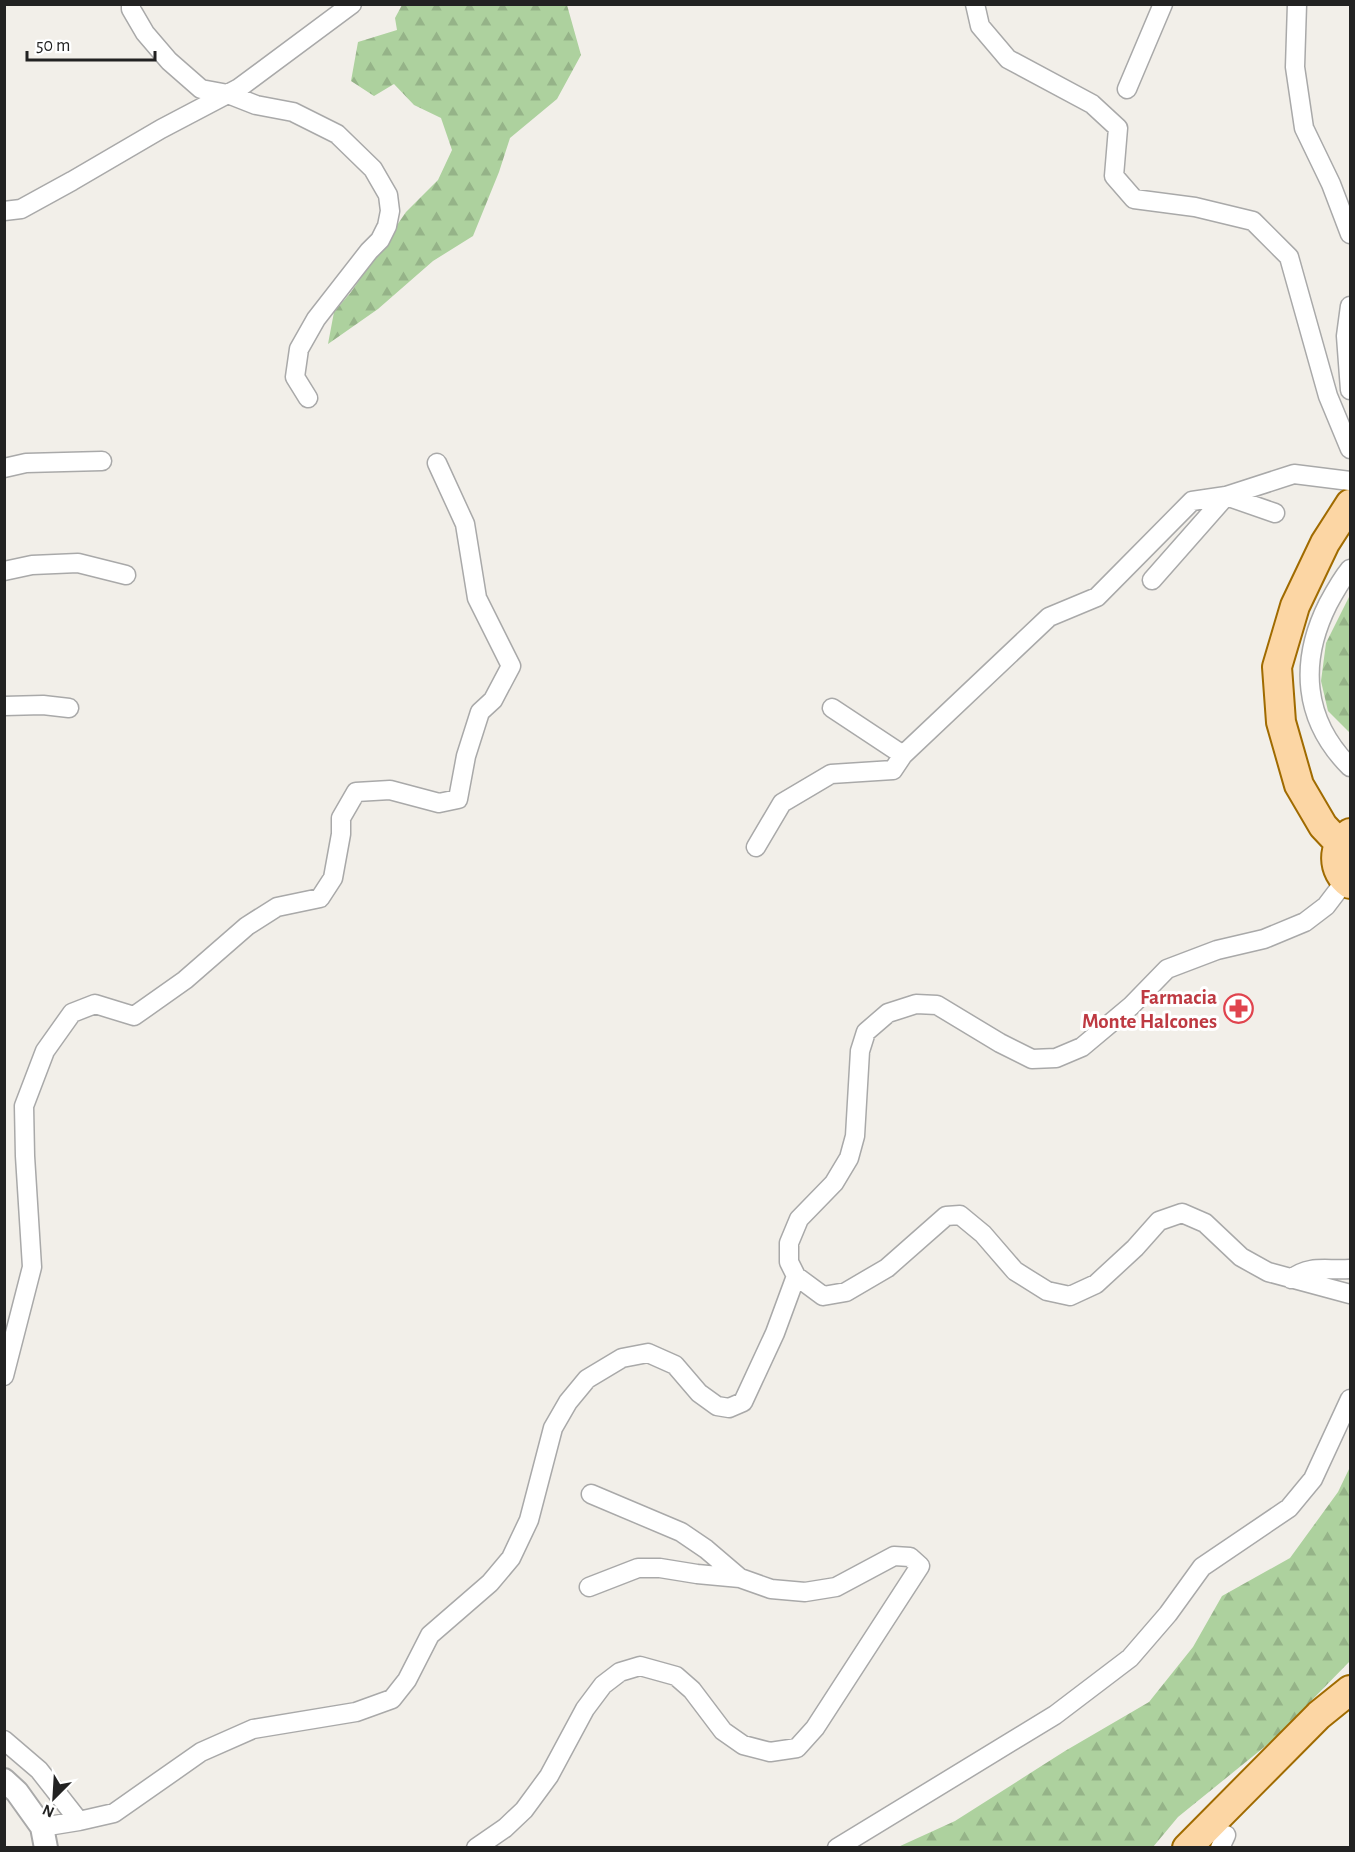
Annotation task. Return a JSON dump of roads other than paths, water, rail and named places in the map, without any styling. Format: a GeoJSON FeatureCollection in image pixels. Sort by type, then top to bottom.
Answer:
{"type":"FeatureCollection","features":[{"type":"Feature","properties":{"kind":"main road"},"geometry":{"type":"LineString","coordinates":[[1348,882],[1336,865],[1336,854],[1345,839],[1323,826],[1299,785],[1281,722],[1277,667],[1295,606],[1325,543],[1350,504]]}},
{"type":"Feature","properties":{"kind":"main road"},"geometry":{"type":"LineString","coordinates":[[1187,1848],[1318,1714],[1350,1690]]}},
{"type":"Feature","properties":{"kind":"main road"},"geometry":{"type":"LineString","coordinates":[[1219,1843],[1257,1803],[1326,1722],[1350,1690]]}},
{"type":"Feature","properties":{"kind":"street"},"geometry":{"type":"LineString","coordinates":[[131,4],[131,9],[145,33],[170,61],[201,89],[228,94],[256,105],[293,112],[337,134],[373,168],[388,195],[390,211],[387,226],[380,240],[316,319],[299,349],[295,377],[308,398]]}},
{"type":"Feature","properties":{"kind":"street"},"geometry":{"type":"LineString","coordinates":[[4,211],[21,208],[31,203],[161,129],[239,88],[352,4]]}},
{"type":"Feature","properties":{"kind":"street"},"geometry":{"type":"LineString","coordinates":[[975,4],[980,26],[1008,59],[1092,104],[1118,128],[1114,176],[1134,199],[1195,207],[1252,221],[1289,257],[1328,396],[1350,449]]}},
{"type":"Feature","properties":{"kind":"street"},"geometry":{"type":"LineString","coordinates":[[1127,89],[1163,4]]}},
{"type":"Feature","properties":{"kind":"street"},"geometry":{"type":"LineString","coordinates":[[1297,4],[1295,67],[1304,128],[1331,184],[1350,234]]}},
{"type":"Feature","properties":{"kind":"street"},"geometry":{"type":"LineString","coordinates":[[1350,306],[1346,336],[1350,390]]}},
{"type":"Feature","properties":{"kind":"street"},"geometry":{"type":"LineString","coordinates":[[4,468],[26,463],[102,461]]}},
{"type":"Feature","properties":{"kind":"street"},"geometry":{"type":"LineString","coordinates":[[4,1376],[32,1267],[24,1106],[45,1051],[72,1013],[95,1004],[134,1016],[185,980],[247,926],[277,907],[320,898],[333,878],[341,834],[340,818],[356,792],[390,790],[439,804],[458,799],[466,756],[480,712],[493,700],[511,666],[477,598],[465,524],[437,463]]}},
{"type":"Feature","properties":{"kind":"street"},"geometry":{"type":"LineString","coordinates":[[756,848],[782,803],[831,774],[893,770],[903,755],[1049,617],[1097,597],[1192,501],[1226,496],[1294,474],[1350,481]]}},
{"type":"Feature","properties":{"kind":"street"},"geometry":{"type":"LineString","coordinates":[[1226,496],[1275,513]]}},
{"type":"Feature","properties":{"kind":"street"},"geometry":{"type":"LineString","coordinates":[[1152,580],[1226,496]]}},
{"type":"Feature","properties":{"kind":"street"},"geometry":{"type":"LineString","coordinates":[[4,571],[32,566],[78,563],[126,575]]}},
{"type":"Feature","properties":{"kind":"street"},"geometry":{"type":"LineString","coordinates":[[1350,569],[1340,581],[1320,621],[1310,656],[1308,680],[1312,706],[1326,736],[1350,767]]}},
{"type":"Feature","properties":{"kind":"street"},"geometry":{"type":"LineString","coordinates":[[4,706],[43,705],[69,708]]}},
{"type":"Feature","properties":{"kind":"street"},"geometry":{"type":"LineString","coordinates":[[832,708],[903,755]]}},
{"type":"Feature","properties":{"kind":"street"},"geometry":{"type":"LineString","coordinates":[[1348,882],[1326,906],[1305,922],[1264,939],[1217,950],[1167,969],[1131,1006],[1082,1047],[1056,1058],[1032,1059],[1000,1043],[937,1005],[916,1004],[888,1013],[866,1032],[860,1052],[855,1136],[849,1158],[834,1183],[799,1219],[789,1243],[789,1262],[796,1276],[823,1296],[846,1292],[887,1268],[946,1216],[960,1215],[983,1234],[1015,1271],[1047,1291],[1070,1296],[1096,1284],[1135,1248],[1159,1221],[1182,1213],[1205,1224],[1241,1257],[1268,1272],[1350,1294]]}},
{"type":"Feature","properties":{"kind":"street"},"geometry":{"type":"LineString","coordinates":[[1291,1279],[1302,1271],[1311,1269],[1350,1269]]}},
{"type":"Feature","properties":{"kind":"street"},"geometry":{"type":"LineString","coordinates":[[4,1780],[17,1792],[44,1837],[80,1821],[114,1814],[201,1752],[253,1730],[356,1712],[392,1699],[408,1680],[430,1635],[490,1582],[511,1558],[529,1520],[553,1428],[568,1402],[587,1379],[622,1358],[648,1353],[675,1365],[699,1393],[717,1406],[729,1408],[744,1402],[775,1333],[796,1276]]}},
{"type":"Feature","properties":{"kind":"street"},"geometry":{"type":"LineString","coordinates":[[837,1848],[1055,1715],[1130,1658],[1168,1614],[1202,1567],[1289,1508],[1295,1501],[1313,1479],[1350,1399]]}},
{"type":"Feature","properties":{"kind":"street"},"geometry":{"type":"LineString","coordinates":[[591,1494],[681,1532],[706,1549],[740,1578]]}},
{"type":"Feature","properties":{"kind":"street"},"geometry":{"type":"LineString","coordinates":[[476,1848],[505,1828],[524,1810],[549,1776],[585,1709],[603,1684],[620,1672],[640,1666],[676,1676],[692,1690],[723,1731],[743,1745],[770,1752],[797,1748],[815,1728],[920,1566],[910,1557],[894,1556],[836,1587],[805,1592],[771,1589],[740,1578],[660,1568],[638,1568],[589,1587]]}},
{"type":"Feature","properties":{"kind":"street"},"geometry":{"type":"LineString","coordinates":[[4,1740],[39,1770],[80,1821]]}},
{"type":"Feature","properties":{"kind":"street"},"geometry":{"type":"LineString","coordinates":[[1200,1848],[1238,1809],[1254,1780]]}},
{"type":"Feature","properties":{"kind":"place","name":"Farmacia Monte Halcones"},"geometry":{"type":"Point","coordinates":[1238,1009]}}]}
